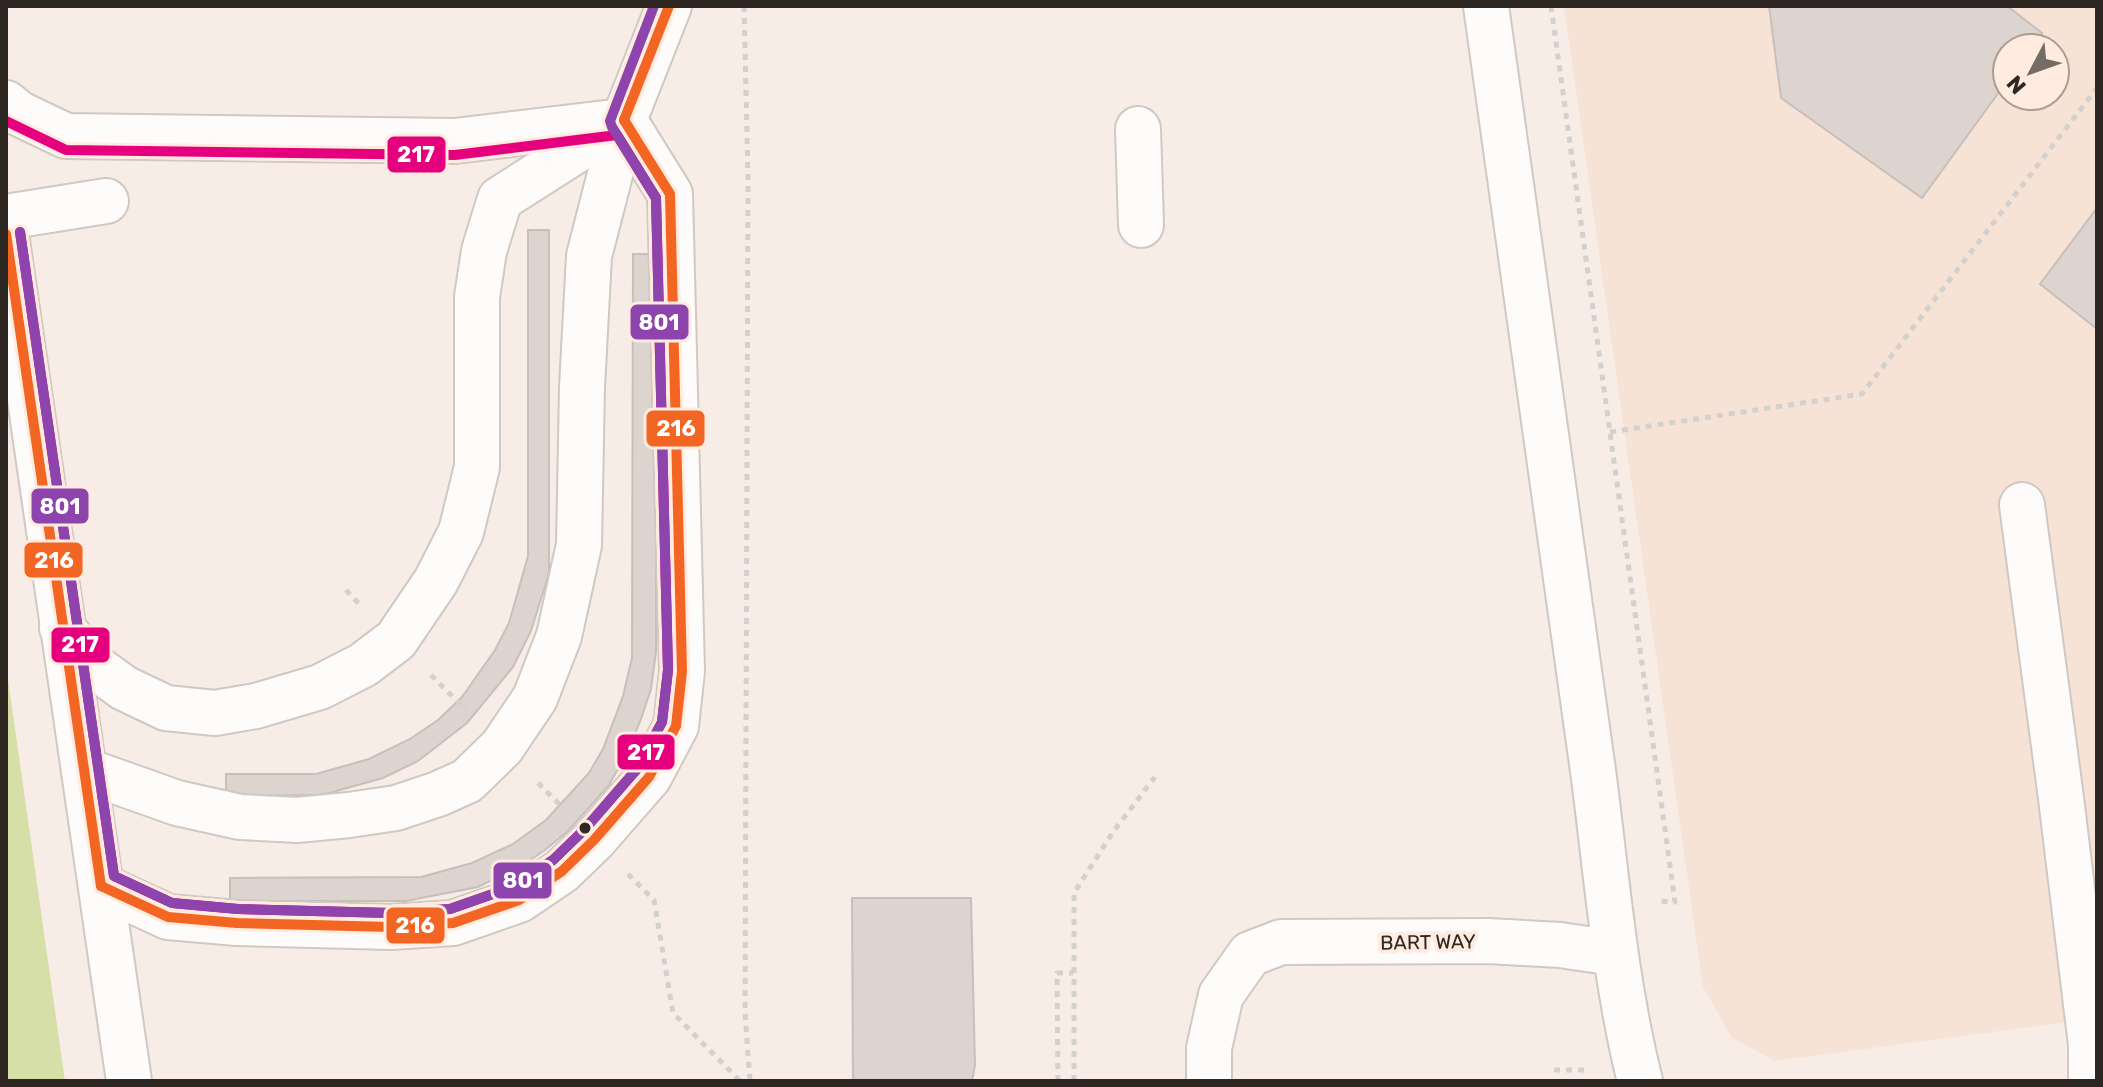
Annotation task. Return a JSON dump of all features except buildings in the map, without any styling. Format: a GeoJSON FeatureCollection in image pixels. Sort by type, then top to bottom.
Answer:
{"type":"FeatureCollection","features":[{"type":"Feature","properties":{"kind":"street"},"geometry":{"type":"LineString","coordinates":[[84,770],[177,803],[240,817],[297,820],[396,808],[438,794],[467,781],[502,747],[535,698],[559,636],[579,545],[582,387],[589,256],[624,120],[669,6]]}},
{"type":"Feature","properties":{"kind":"street"},"geometry":{"type":"LineString","coordinates":[[1486,6],[1598,809],[1614,953],[1640,1081]]}},
{"type":"Feature","properties":{"kind":"street"},"geometry":{"type":"LineString","coordinates":[[6,103],[18,113],[66,136],[455,141],[624,120]]}},
{"type":"Feature","properties":{"kind":"street"},"geometry":{"type":"LineString","coordinates":[[62,628],[95,667],[124,688],[166,708],[215,713],[256,706],[320,687],[363,665],[396,640],[436,581],[461,532],[477,467],[477,297],[484,251],[500,199],[624,120]]}},
{"type":"Feature","properties":{"kind":"street"},"geometry":{"type":"LineString","coordinates":[[101,886],[168,917],[237,923],[391,927],[453,923],[519,900],[562,871],[594,840],[649,777],[676,726],[682,671],[670,194],[624,120]]}},
{"type":"Feature","properties":{"kind":"street"},"geometry":{"type":"LineString","coordinates":[[1138,129],[1141,225]]}},
{"type":"Feature","properties":{"kind":"street"},"geometry":{"type":"LineString","coordinates":[[6,217],[106,201]]}},
{"type":"Feature","properties":{"kind":"street"},"geometry":{"type":"LineString","coordinates":[[6,234],[127,1064]]}},
{"type":"Feature","properties":{"kind":"street"},"geometry":{"type":"LineString","coordinates":[[2022,505],[2091,1045],[2091,1081]]}},
{"type":"Feature","properties":{"kind":"street","name":"BART WAY"},"geometry":{"type":"LineString","coordinates":[[1209,1081],[1209,1048],[1221,995],[1250,954],[1281,942],[1488,941],[1560,945],[1614,953]]}},
{"type":"Feature","properties":{"kind":"path"},"geometry":{"type":"LineString","coordinates":[[744,6],[748,177],[745,1013],[750,1081]]}},
{"type":"Feature","properties":{"kind":"path"},"geometry":{"type":"LineString","coordinates":[[1551,6],[1675,902],[1658,901]]}},
{"type":"Feature","properties":{"kind":"path"},"geometry":{"type":"LineString","coordinates":[[1610,432],[1862,394],[2097,88]]}},
{"type":"Feature","properties":{"kind":"path"},"geometry":{"type":"LineString","coordinates":[[1074,1081],[1074,893],[1113,832],[1155,777]]}},
{"type":"Feature","properties":{"kind":"path"},"geometry":{"type":"LineString","coordinates":[[1058,1081],[1057,973],[1073,973]]}},
{"type":"Feature","properties":{"kind":"path"},"geometry":{"type":"LineString","coordinates":[[1554,1070],[1594,1070]]}},
{"type":"Feature","properties":{"kind":"shaded area"},"geometry":{"type":"Polygon","coordinates":[[[1564,6],[2097,6],[2097,1018],[1775,1061],[1732,1038],[1703,987],[1564,6]]]}},
{"type":"Feature","properties":{"kind":"green space"},"geometry":{"type":"Polygon","coordinates":[[[6,665],[65,1081],[6,1081],[6,665]]]}},
{"type":"Feature","properties":{"kind":"transit line","name":"801"},"geometry":{"type":"LineString","coordinates":[[20,232],[114,876],[172,903],[238,909],[391,913],[450,909],[513,887],[553,860],[584,830],[637,769],[662,722],[668,670],[656,198],[610,121],[654,6]]}},
{"type":"Feature","properties":{"kind":"transit line","name":"216"},"geometry":{"type":"LineString","coordinates":[[624,120],[669,6]]}},
{"type":"Feature","properties":{"kind":"transit line","name":"216"},"geometry":{"type":"LineString","coordinates":[[101,886],[168,917],[237,923],[391,927],[453,923],[519,900],[562,871],[594,840],[649,777],[676,726],[682,671],[670,194],[624,120]]}},
{"type":"Feature","properties":{"kind":"transit line","name":"217"},"geometry":{"type":"LineString","coordinates":[[6,121],[66,150],[455,155],[617,135],[656,198],[668,670],[662,722],[637,769],[584,830],[553,860],[513,887],[450,909],[391,913],[238,909],[172,903],[114,876],[20,232]]}},
{"type":"Feature","properties":{"kind":"transit line","name":"216"},"geometry":{"type":"LineString","coordinates":[[6,234],[101,886]]}}]}
